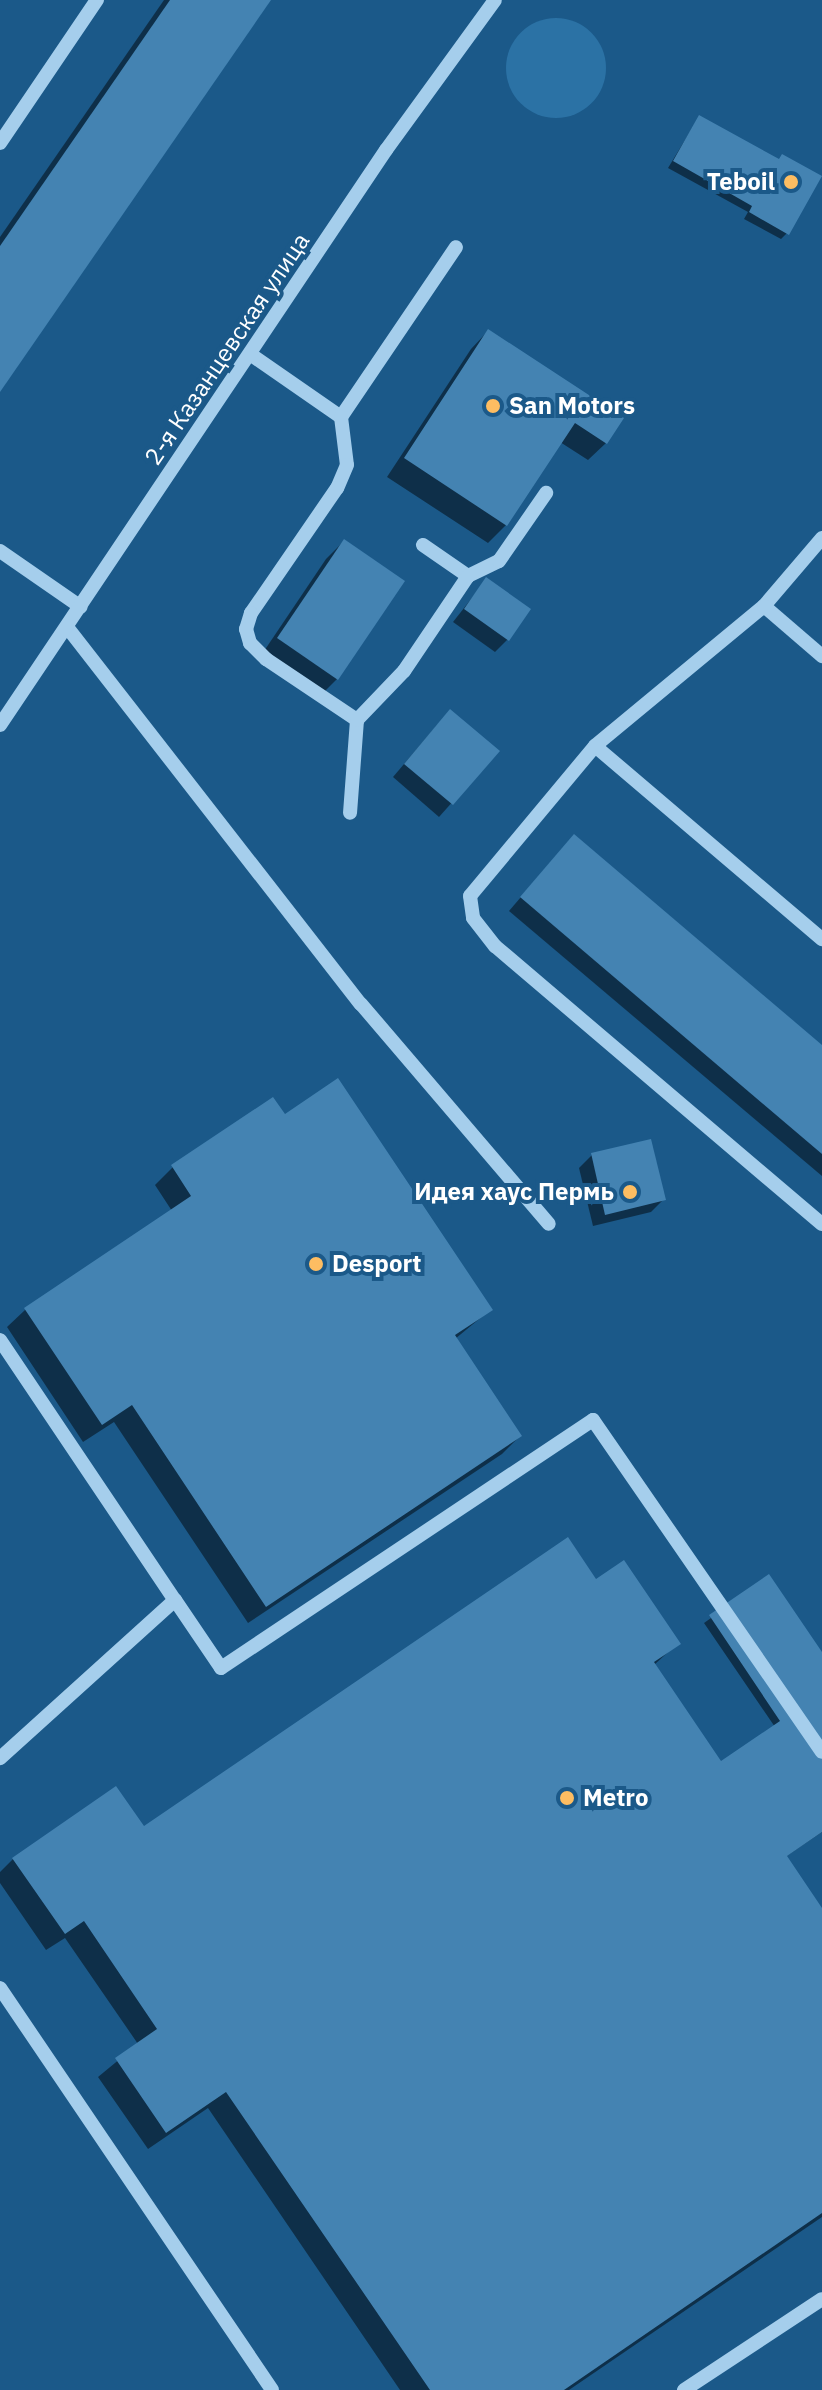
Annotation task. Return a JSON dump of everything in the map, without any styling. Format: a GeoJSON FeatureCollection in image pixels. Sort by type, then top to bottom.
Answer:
{"type":"FeatureCollection","features":[{"type":"Feature","properties":{"kind":"street"},"geometry":{"type":"LineString","coordinates":[[0,143],[97,0]]}},
{"type":"Feature","properties":{"kind":"street","name":"2-я Казанцевская улица"},"geometry":{"type":"LineString","coordinates":[[0,725],[386,150],[495,0]]}},
{"type":"Feature","properties":{"kind":"street"},"geometry":{"type":"LineString","coordinates":[[357,720],[266,659],[250,643],[246,629],[251,613],[337,488],[347,465],[341,417],[456,247]]}},
{"type":"Feature","properties":{"kind":"street"},"geometry":{"type":"LineString","coordinates":[[250,354],[341,417]]}},
{"type":"Feature","properties":{"kind":"street"},"geometry":{"type":"LineString","coordinates":[[350,813],[357,720],[404,671],[468,576],[499,561],[546,493]]}},
{"type":"Feature","properties":{"kind":"street"},"geometry":{"type":"LineString","coordinates":[[822,538],[764,606],[595,746],[470,896],[473,918],[495,946],[822,1224]]}},
{"type":"Feature","properties":{"kind":"street"},"geometry":{"type":"LineString","coordinates":[[423,545],[468,576]]}},
{"type":"Feature","properties":{"kind":"street"},"geometry":{"type":"LineString","coordinates":[[0,551],[81,607]]}},
{"type":"Feature","properties":{"kind":"street"},"geometry":{"type":"LineString","coordinates":[[764,606],[822,656]]}},
{"type":"Feature","properties":{"kind":"street"},"geometry":{"type":"LineString","coordinates":[[67,627],[361,1004],[549,1224]]}},
{"type":"Feature","properties":{"kind":"street"},"geometry":{"type":"LineString","coordinates":[[595,746],[822,939]]}},
{"type":"Feature","properties":{"kind":"street"},"geometry":{"type":"LineString","coordinates":[[0,1340],[221,1668],[593,1420],[822,1752]]}},
{"type":"Feature","properties":{"kind":"street"},"geometry":{"type":"LineString","coordinates":[[0,1758],[175,1600]]}},
{"type":"Feature","properties":{"kind":"street"},"geometry":{"type":"LineString","coordinates":[[0,1988],[272,2390]]}},
{"type":"Feature","properties":{"kind":"street"},"geometry":{"type":"LineString","coordinates":[[684,2390],[822,2299]]}},
{"type":"Feature","properties":{"kind":"shaded area"},"geometry":{"type":"Polygon","coordinates":[[[556,18],[584,26],[598,40],[606,68],[598,96],[584,110],[556,118],[528,110],[514,96],[506,68],[514,40],[528,26],[556,18]]]}},
{"type":"Feature","properties":{"kind":"building"},"geometry":{"type":"Polygon","coordinates":[[[170,0],[271,0],[0,392],[0,246],[170,0]]]}},
{"type":"Feature","properties":{"kind":"building"},"geometry":{"type":"Polygon","coordinates":[[[699,115],[779,159],[782,154],[822,176],[789,235],[749,212],[752,206],[673,161],[699,115]]]}},
{"type":"Feature","properties":{"kind":"building"},"geometry":{"type":"Polygon","coordinates":[[[488,329],[624,418],[607,444],[575,423],[507,526],[404,458],[488,329]]]}},
{"type":"Feature","properties":{"kind":"building"},"geometry":{"type":"Polygon","coordinates":[[[344,539],[405,581],[338,680],[277,638],[344,539]]]}},
{"type":"Feature","properties":{"kind":"building"},"geometry":{"type":"Polygon","coordinates":[[[486,577],[531,609],[509,641],[464,609],[486,577]]]}},
{"type":"Feature","properties":{"kind":"building"},"geometry":{"type":"Polygon","coordinates":[[[450,709],[500,751],[453,805],[404,764],[450,709]]]}},
{"type":"Feature","properties":{"kind":"building"},"geometry":{"type":"Polygon","coordinates":[[[574,834],[822,1045],[822,1154],[520,897],[574,834]]]}},
{"type":"Feature","properties":{"kind":"building"},"geometry":{"type":"Polygon","coordinates":[[[338,1078],[493,1310],[455,1335],[522,1436],[266,1607],[132,1405],[102,1425],[24,1308],[191,1196],[171,1165],[273,1097],[285,1114],[338,1078]]]}},
{"type":"Feature","properties":{"kind":"building"},"geometry":{"type":"Polygon","coordinates":[[[651,1139],[666,1200],[605,1215],[591,1153],[651,1139]]]}},
{"type":"Feature","properties":{"kind":"building"},"geometry":{"type":"Polygon","coordinates":[[[568,1537],[596,1579],[624,1560],[681,1644],[654,1662],[721,1761],[780,1721],[709,1615],[769,1574],[822,1652],[822,1832],[787,1856],[822,1908],[822,2213],[564,2390],[430,2390],[226,2092],[166,2133],[115,2058],[157,2029],[84,1921],[65,1934],[12,1858],[116,1786],[144,1826],[568,1537]]]}},
{"type":"Feature","properties":{"kind":"place","name":"Teboil"},"geometry":{"type":"Point","coordinates":[791,182]}},
{"type":"Feature","properties":{"kind":"place","name":"San Motors"},"geometry":{"type":"Point","coordinates":[493,406]}},
{"type":"Feature","properties":{"kind":"place","name":"Идея хаус Пермь"},"geometry":{"type":"Point","coordinates":[630,1192]}},
{"type":"Feature","properties":{"kind":"place","name":"Desport"},"geometry":{"type":"Point","coordinates":[316,1264]}},
{"type":"Feature","properties":{"kind":"place","name":"Metro"},"geometry":{"type":"Point","coordinates":[567,1798]}}]}
